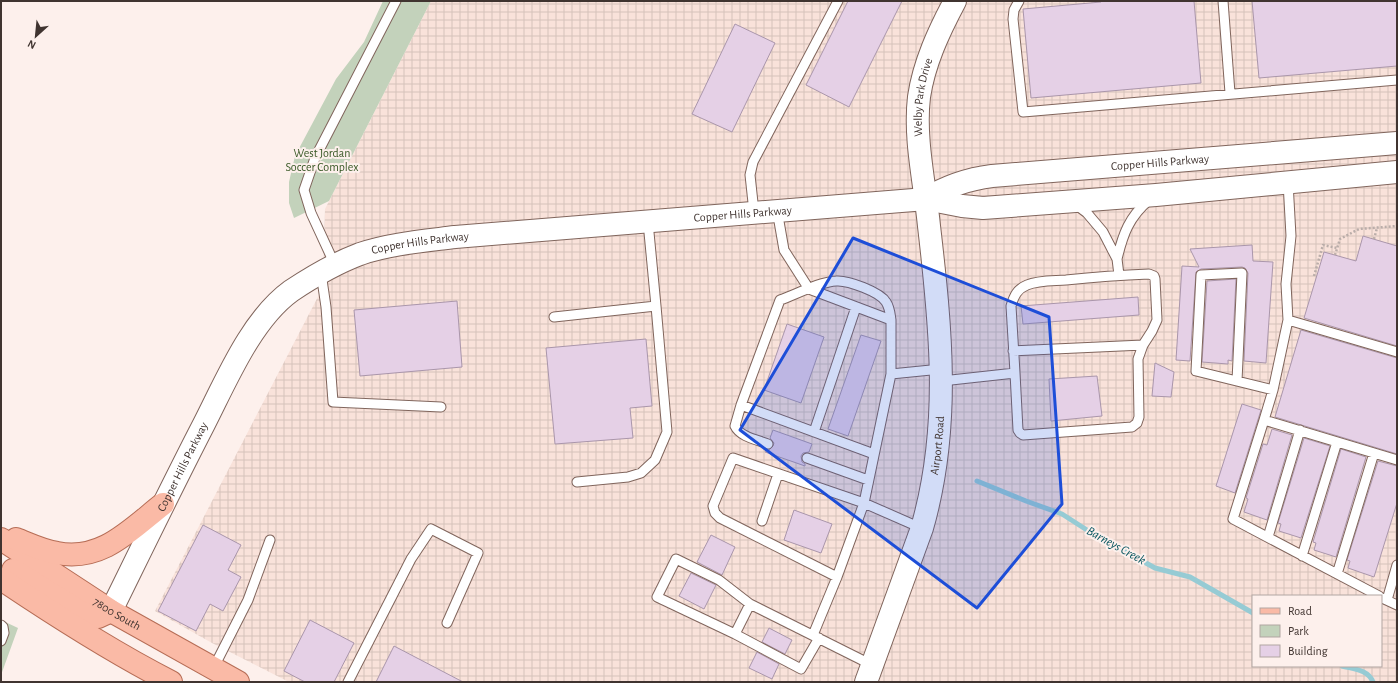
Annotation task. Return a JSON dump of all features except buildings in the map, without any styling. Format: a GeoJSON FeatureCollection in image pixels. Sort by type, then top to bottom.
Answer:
{"type":"FeatureCollection","features":[{"type":"Feature","properties":{"kind":"main road","name":"Welby Park Drive"},"geometry":{"type":"LineString","coordinates":[[926,199],[919,152],[919,98],[930,54],[955,1]]}},
{"type":"Feature","properties":{"kind":"main road","name":"Copper Hills Parkway"},"geometry":{"type":"LineString","coordinates":[[926,199],[944,188],[958,183],[992,176],[1397,143]]}},
{"type":"Feature","properties":{"kind":"main road","name":"Copper Hills Parkway"},"geometry":{"type":"LineString","coordinates":[[111,611],[163,504],[224,385],[246,345],[265,316],[290,292],[328,269],[361,254],[406,243],[455,237],[777,210],[926,199],[962,206],[983,208],[1397,172]]}},
{"type":"Feature","properties":{"kind":"main road","name":"Airport Road"},"geometry":{"type":"LineString","coordinates":[[869,673],[922,528],[937,458],[941,408],[941,375],[926,199]]}},
{"type":"Feature","properties":{"kind":"main road"},"geometry":{"type":"LineString","coordinates":[[1,534],[57,553],[77,555],[89,553],[114,543],[163,504]]}},
{"type":"Feature","properties":{"kind":"main road","name":"7800 South"},"geometry":{"type":"LineString","coordinates":[[1,539],[111,611],[238,682]]}},
{"type":"Feature","properties":{"kind":"main road"},"geometry":{"type":"LineString","coordinates":[[1,564],[17,572],[84,614],[98,617],[111,611]]}},
{"type":"Feature","properties":{"kind":"main road"},"geometry":{"type":"LineString","coordinates":[[1,579],[47,610],[129,661],[171,682]]}},
{"type":"Feature","properties":{"kind":"lane"},"geometry":{"type":"LineString","coordinates":[[396,1],[315,158],[304,190],[328,269],[326,307],[333,402],[441,407]]}},
{"type":"Feature","properties":{"kind":"lane"},"geometry":{"type":"LineString","coordinates":[[754,212],[750,175],[754,162],[838,1]]}},
{"type":"Feature","properties":{"kind":"lane"},"geometry":{"type":"LineString","coordinates":[[1019,1],[1014,10],[1013,19],[1022,112],[1230,93],[1397,80]]}},
{"type":"Feature","properties":{"kind":"lane"},"geometry":{"type":"LineString","coordinates":[[1223,1],[1230,93]]}},
{"type":"Feature","properties":{"kind":"lane"},"geometry":{"type":"LineString","coordinates":[[1288,182],[1291,236],[1286,284],[1288,320],[1273,390],[1233,519],[1376,595]]}},
{"type":"Feature","properties":{"kind":"lane"},"geometry":{"type":"LineString","coordinates":[[1117,259],[1123,234],[1128,224],[1141,207],[1156,194]]}},
{"type":"Feature","properties":{"kind":"lane"},"geometry":{"type":"LineString","coordinates":[[1070,201],[1087,213],[1103,232],[1117,259],[1119,275]]}},
{"type":"Feature","properties":{"kind":"lane"},"geometry":{"type":"LineString","coordinates":[[777,210],[784,250],[809,289],[891,320]]}},
{"type":"Feature","properties":{"kind":"lane"},"geometry":{"type":"LineString","coordinates":[[577,482],[628,477],[641,473],[654,460],[667,432],[648,222]]}},
{"type":"Feature","properties":{"kind":"lane"},"geometry":{"type":"LineString","coordinates":[[1237,381],[1242,273],[1201,275],[1196,372],[1273,390]]}},
{"type":"Feature","properties":{"kind":"lane"},"geometry":{"type":"LineString","coordinates":[[1149,274],[1154,276],[1155,279],[1157,320],[1152,331],[1143,344],[1138,359],[1140,417],[1137,423],[1132,427],[1023,435],[1018,430],[1011,306],[1014,296],[1020,289],[1028,284],[1119,275],[1149,274]]}},
{"type":"Feature","properties":{"kind":"lane"},"geometry":{"type":"LineString","coordinates":[[768,444],[745,435],[735,426],[741,405],[780,300],[836,281],[844,281],[879,295],[886,301],[890,310],[891,374],[864,503],[816,637],[801,669],[735,634],[657,597],[676,559],[719,580],[750,604],[816,637],[869,673]]}},
{"type":"Feature","properties":{"kind":"lane"},"geometry":{"type":"LineString","coordinates":[[554,317],[656,306]]}},
{"type":"Feature","properties":{"kind":"lane"},"geometry":{"type":"LineString","coordinates":[[814,432],[856,307]]}},
{"type":"Feature","properties":{"kind":"lane"},"geometry":{"type":"LineString","coordinates":[[1288,320],[1397,352]]}},
{"type":"Feature","properties":{"kind":"lane"},"geometry":{"type":"LineString","coordinates":[[1013,351],[1143,344]]}},
{"type":"Feature","properties":{"kind":"lane"},"geometry":{"type":"LineString","coordinates":[[891,374],[1015,374]]}},
{"type":"Feature","properties":{"kind":"lane"},"geometry":{"type":"LineString","coordinates":[[741,405],[874,454]]}},
{"type":"Feature","properties":{"kind":"lane"},"geometry":{"type":"LineString","coordinates":[[1264,420],[1397,460]]}},
{"type":"Feature","properties":{"kind":"lane"},"geometry":{"type":"LineString","coordinates":[[1268,537],[1300,430]]}},
{"type":"Feature","properties":{"kind":"lane"},"geometry":{"type":"LineString","coordinates":[[1302,556],[1337,442]]}},
{"type":"Feature","properties":{"kind":"lane"},"geometry":{"type":"LineString","coordinates":[[1337,574],[1374,453]]}},
{"type":"Feature","properties":{"kind":"lane"},"geometry":{"type":"LineString","coordinates":[[837,577],[720,518],[715,513],[713,506],[733,458],[864,503],[922,528]]}},
{"type":"Feature","properties":{"kind":"lane"},"geometry":{"type":"LineString","coordinates":[[807,458],[868,480]]}},
{"type":"Feature","properties":{"kind":"lane"},"geometry":{"type":"LineString","coordinates":[[762,521],[778,474]]}},
{"type":"Feature","properties":{"kind":"lane"},"geometry":{"type":"LineString","coordinates":[[348,682],[411,559],[432,529],[478,553],[447,623]]}},
{"type":"Feature","properties":{"kind":"lane"},"geometry":{"type":"LineString","coordinates":[[213,669],[248,600],[270,540]]}},
{"type":"Feature","properties":{"kind":"lane"},"geometry":{"type":"LineString","coordinates":[[1397,565],[1382,598],[1397,605]]}},
{"type":"Feature","properties":{"kind":"lane"},"geometry":{"type":"LineString","coordinates":[[735,634],[750,604]]}},
{"type":"Feature","properties":{"kind":"lane"},"geometry":{"type":"LineString","coordinates":[[1,625],[4,627],[4,633],[1,641]]}},
{"type":"Feature","properties":{"kind":"path"},"geometry":{"type":"LineString","coordinates":[[1335,255],[1340,239],[1359,229],[1397,226]]}},
{"type":"Feature","properties":{"kind":"path"},"geometry":{"type":"LineString","coordinates":[[1374,239],[1377,228]]}},
{"type":"Feature","properties":{"kind":"path"},"geometry":{"type":"LineString","coordinates":[[1314,276],[1323,245],[1337,248]]}},
{"type":"Feature","properties":{"kind":"highlighted area"},"geometry":{"type":"Polygon","coordinates":[[[853,238],[1049,317],[1062,504],[977,608],[740,430],[853,238]]]}},
{"type":"Feature","properties":{"kind":"shaded area"},"geometry":{"type":"Polygon","coordinates":[[[431,1],[1397,1],[1397,682],[289,682],[212,643],[155,611],[323,287],[325,209],[431,1]]]}},
{"type":"Feature","properties":{"kind":"green space","name":"West Jordan Soccer Complex"},"geometry":{"type":"Polygon","coordinates":[[[383,1],[431,1],[329,201],[294,218],[289,203],[289,182],[295,156],[336,79],[364,42],[383,1]]]}},
{"type":"Feature","properties":{"kind":"green space"},"geometry":{"type":"Polygon","coordinates":[[[1,620],[18,628],[1,675],[1,620]]]}},
{"type":"Feature","properties":{"kind":"waterway","name":"Barneys Creek"},"geometry":{"type":"LineString","coordinates":[[977,481],[1062,514],[1090,532],[1155,568],[1190,577],[1252,612]]}},
{"type":"Feature","properties":{"kind":"waterway","name":"Barneys Creek"},"geometry":{"type":"LineString","coordinates":[[1346,667],[1368,674],[1373,682]]}}]}
